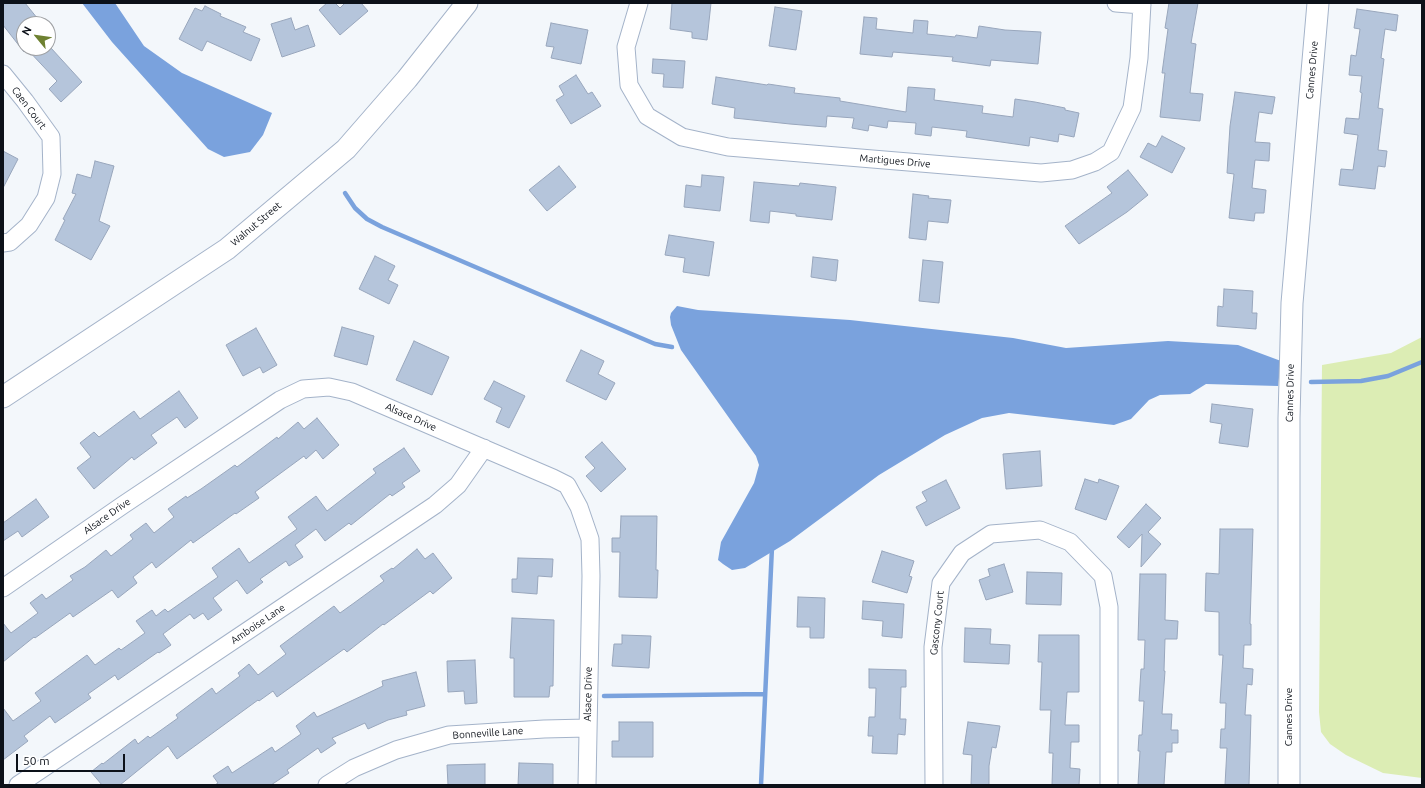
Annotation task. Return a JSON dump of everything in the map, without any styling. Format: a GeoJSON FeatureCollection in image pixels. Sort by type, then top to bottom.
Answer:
{"type":"FeatureCollection","features":[{"type":"Feature","properties":{"kind":"street","name":"Walnut Street"},"geometry":{"type":"LineString","coordinates":[[3,397],[227,249],[346,149],[407,79],[468,3]]}},
{"type":"Feature","properties":{"kind":"street","name":"Martigues Drive"},"geometry":{"type":"LineString","coordinates":[[639,3],[626,47],[629,85],[648,116],[682,137],[728,147],[1041,173],[1072,170],[1095,162],[1111,152],[1132,108],[1139,58],[1142,4]]}},
{"type":"Feature","properties":{"kind":"street"},"geometry":{"type":"LineString","coordinates":[[1116,3],[1142,4]]}},
{"type":"Feature","properties":{"kind":"street","name":"Cannes Drive"},"geometry":{"type":"LineString","coordinates":[[1289,785],[1289,418],[1292,303],[1318,3]]}},
{"type":"Feature","properties":{"kind":"street","name":"Caen Court"},"geometry":{"type":"LineString","coordinates":[[3,74],[51,136],[52,174],[46,198],[29,225],[10,242],[3,243]]}},
{"type":"Feature","properties":{"kind":"street","name":"Alsace Drive"},"geometry":{"type":"LineString","coordinates":[[3,588],[122,505],[280,400],[303,389],[329,386],[352,392],[567,485],[579,507],[590,539],[591,576],[587,785]]}},
{"type":"Feature","properties":{"kind":"street","name":"Amboise Lane"},"geometry":{"type":"LineString","coordinates":[[18,785],[435,505],[458,486],[484,448]]}},
{"type":"Feature","properties":{"kind":"street","name":"Gascony Court"},"geometry":{"type":"LineString","coordinates":[[934,785],[933,647],[941,583],[962,553],[991,534],[1040,530],[1070,542],[1103,576],[1109,607],[1109,785]]}},
{"type":"Feature","properties":{"kind":"street","name":"Bonneville Lane"},"geometry":{"type":"LineString","coordinates":[[327,785],[354,768],[396,750],[449,735],[544,729],[588,728]]}},
{"type":"Feature","properties":{"kind":"green space"},"geometry":{"type":"Polygon","coordinates":[[[1422,337],[1422,778],[1383,773],[1346,755],[1330,744],[1321,732],[1319,712],[1322,365],[1391,353],[1422,337]]]}},
{"type":"Feature","properties":{"kind":"water"},"geometry":{"type":"Polygon","coordinates":[[[82,3],[115,3],[144,46],[182,73],[272,113],[263,135],[250,152],[224,157],[208,149],[112,42],[82,3]]]}},
{"type":"Feature","properties":{"kind":"water"},"geometry":{"type":"Polygon","coordinates":[[[677,306],[698,310],[850,320],[1013,338],[1066,348],[1168,341],[1238,345],[1281,361],[1278,386],[1206,384],[1190,394],[1160,395],[1149,400],[1131,419],[1114,425],[1009,413],[982,418],[945,435],[879,475],[790,541],[745,568],[732,570],[718,560],[721,542],[754,483],[759,465],[756,456],[681,350],[671,325],[670,317],[671,313],[677,306]]]}},
{"type":"Feature","properties":{"kind":"building"},"geometry":{"type":"Polygon","coordinates":[[[3,3],[25,3],[36,16],[16,16],[16,42],[3,25],[3,3]]]}},
{"type":"Feature","properties":{"kind":"building"},"geometry":{"type":"Polygon","coordinates":[[[327,3],[335,3],[340,8],[345,3],[361,3],[368,11],[340,35],[319,10],[327,3]]]}},
{"type":"Feature","properties":{"kind":"building"},"geometry":{"type":"Polygon","coordinates":[[[672,3],[711,3],[707,40],[692,38],[692,32],[670,29],[672,3]]]}},
{"type":"Feature","properties":{"kind":"building"},"geometry":{"type":"Polygon","coordinates":[[[1169,3],[1198,3],[1191,43],[1196,44],[1190,93],[1203,94],[1200,121],[1160,117],[1165,73],[1162,73],[1168,29],[1165,28],[1169,3]]]}},
{"type":"Feature","properties":{"kind":"building"},"geometry":{"type":"Polygon","coordinates":[[[205,6],[221,14],[220,16],[246,27],[243,32],[260,39],[251,61],[207,41],[202,51],[179,39],[195,8],[202,11],[205,6]]]}},
{"type":"Feature","properties":{"kind":"building"},"geometry":{"type":"Polygon","coordinates":[[[775,7],[802,11],[796,50],[769,46],[775,7]]]}},
{"type":"Feature","properties":{"kind":"building"},"geometry":{"type":"Polygon","coordinates":[[[1357,9],[1398,15],[1396,31],[1385,29],[1381,58],[1384,59],[1378,108],[1383,109],[1378,150],[1387,151],[1385,167],[1378,166],[1375,189],[1339,185],[1341,169],[1353,170],[1358,135],[1344,133],[1346,118],[1359,119],[1362,93],[1360,92],[1362,76],[1349,75],[1351,55],[1356,56],[1360,29],[1354,28],[1357,9]]]}},
{"type":"Feature","properties":{"kind":"building"},"geometry":{"type":"Polygon","coordinates":[[[864,17],[877,18],[876,29],[913,33],[914,20],[928,21],[927,34],[955,37],[956,35],[977,38],[979,26],[1005,30],[1041,32],[1038,64],[991,60],[990,66],[952,61],[953,57],[893,52],[892,57],[860,54],[864,17]]]}},
{"type":"Feature","properties":{"kind":"building"},"geometry":{"type":"Polygon","coordinates":[[[291,18],[295,30],[308,25],[315,46],[282,57],[271,24],[291,18]]]}},
{"type":"Feature","properties":{"kind":"building"},"geometry":{"type":"Polygon","coordinates":[[[551,23],[588,30],[581,64],[551,58],[554,47],[546,46],[551,23]]]}},
{"type":"Feature","properties":{"kind":"building"},"geometry":{"type":"Polygon","coordinates":[[[56,53],[82,82],[61,102],[49,89],[57,81],[34,56],[56,56],[56,53]]]}},
{"type":"Feature","properties":{"kind":"building"},"geometry":{"type":"Polygon","coordinates":[[[653,59],[685,61],[683,88],[663,87],[664,74],[652,73],[653,59]]]}},
{"type":"Feature","properties":{"kind":"building"},"geometry":{"type":"Polygon","coordinates":[[[576,75],[588,94],[592,92],[601,106],[571,124],[556,100],[564,95],[559,86],[576,75]]]}},
{"type":"Feature","properties":{"kind":"building"},"geometry":{"type":"Polygon","coordinates":[[[716,77],[795,88],[794,93],[840,98],[840,101],[906,112],[908,87],[935,89],[934,100],[983,106],[982,113],[1013,117],[1015,99],[1065,108],[1065,110],[1079,113],[1074,137],[1059,134],[1058,142],[1030,137],[1029,146],[966,137],[967,131],[932,127],[931,136],[915,134],[916,123],[888,121],[887,128],[869,125],[868,131],[852,128],[854,118],[827,116],[826,127],[790,124],[734,118],[735,108],[712,104],[716,77]]]}},
{"type":"Feature","properties":{"kind":"building"},"geometry":{"type":"Polygon","coordinates":[[[1235,92],[1275,97],[1272,114],[1259,112],[1255,142],[1270,143],[1269,161],[1255,160],[1252,188],[1266,190],[1264,213],[1255,213],[1254,221],[1229,218],[1234,174],[1227,173],[1230,126],[1235,92]]]}},
{"type":"Feature","properties":{"kind":"building"},"geometry":{"type":"Polygon","coordinates":[[[1162,136],[1185,148],[1172,173],[1140,157],[1148,143],[1156,147],[1162,136]]]}},
{"type":"Feature","properties":{"kind":"building"},"geometry":{"type":"Polygon","coordinates":[[[3,151],[18,159],[3,188],[3,151]]]}},
{"type":"Feature","properties":{"kind":"building"},"geometry":{"type":"Polygon","coordinates":[[[95,161],[114,166],[99,221],[110,226],[91,260],[55,240],[65,220],[63,219],[76,194],[72,193],[77,174],[91,178],[95,161]]]}},
{"type":"Feature","properties":{"kind":"building"},"geometry":{"type":"Polygon","coordinates":[[[559,166],[576,187],[547,211],[529,190],[559,166]]]}},
{"type":"Feature","properties":{"kind":"building"},"geometry":{"type":"Polygon","coordinates":[[[1128,170],[1148,195],[1127,212],[1079,244],[1065,226],[1112,193],[1107,187],[1128,170]]]}},
{"type":"Feature","properties":{"kind":"building"},"geometry":{"type":"Polygon","coordinates":[[[702,175],[724,177],[720,211],[684,207],[686,185],[701,187],[702,175]]]}},
{"type":"Feature","properties":{"kind":"building"},"geometry":{"type":"Polygon","coordinates":[[[754,182],[799,186],[800,183],[836,187],[832,220],[796,216],[796,214],[770,211],[769,223],[750,221],[754,182]]]}},
{"type":"Feature","properties":{"kind":"building"},"geometry":{"type":"Polygon","coordinates":[[[913,194],[929,196],[928,198],[951,200],[948,223],[928,221],[926,240],[909,238],[913,194]]]}},
{"type":"Feature","properties":{"kind":"building"},"geometry":{"type":"Polygon","coordinates":[[[669,235],[714,242],[709,276],[683,272],[685,258],[665,255],[669,235]]]}},
{"type":"Feature","properties":{"kind":"building"},"geometry":{"type":"Polygon","coordinates":[[[375,256],[395,266],[388,280],[398,285],[389,304],[359,289],[375,256]]]}},
{"type":"Feature","properties":{"kind":"building"},"geometry":{"type":"Polygon","coordinates":[[[813,257],[838,260],[836,281],[811,277],[813,257]]]}},
{"type":"Feature","properties":{"kind":"building"},"geometry":{"type":"Polygon","coordinates":[[[923,260],[943,262],[939,303],[919,301],[923,260]]]}},
{"type":"Feature","properties":{"kind":"building"},"geometry":{"type":"Polygon","coordinates":[[[1224,289],[1253,291],[1252,313],[1257,313],[1256,329],[1217,326],[1218,306],[1223,307],[1224,289]]]}},
{"type":"Feature","properties":{"kind":"building"},"geometry":{"type":"Polygon","coordinates":[[[342,327],[374,336],[367,365],[334,356],[342,327]]]}},
{"type":"Feature","properties":{"kind":"building"},"geometry":{"type":"Polygon","coordinates":[[[256,328],[277,365],[263,373],[260,367],[243,376],[226,345],[256,328]]]}},
{"type":"Feature","properties":{"kind":"building"},"geometry":{"type":"Polygon","coordinates":[[[414,341],[449,357],[432,395],[396,380],[414,341]]]}},
{"type":"Feature","properties":{"kind":"building"},"geometry":{"type":"Polygon","coordinates":[[[581,350],[604,361],[598,374],[615,383],[606,400],[566,381],[581,350]]]}},
{"type":"Feature","properties":{"kind":"building"},"geometry":{"type":"Polygon","coordinates":[[[494,381],[525,396],[509,428],[496,422],[502,408],[484,399],[494,381]]]}},
{"type":"Feature","properties":{"kind":"building"},"geometry":{"type":"Polygon","coordinates":[[[179,391],[198,418],[185,428],[177,417],[151,435],[157,443],[134,460],[132,457],[94,489],[77,468],[91,457],[80,443],[94,432],[99,437],[134,411],[140,419],[179,391]]]}},
{"type":"Feature","properties":{"kind":"building"},"geometry":{"type":"Polygon","coordinates":[[[1212,404],[1253,409],[1248,447],[1219,443],[1222,424],[1210,422],[1212,404]]]}},
{"type":"Feature","properties":{"kind":"building"},"geometry":{"type":"Polygon","coordinates":[[[317,418],[339,445],[323,459],[316,450],[306,459],[304,456],[255,492],[259,498],[193,543],[191,540],[156,568],[152,562],[133,577],[137,583],[118,598],[112,590],[73,617],[70,613],[35,638],[34,637],[3,662],[3,623],[11,633],[38,613],[30,603],[42,594],[46,599],[73,580],[70,576],[85,567],[106,550],[111,556],[133,539],[130,535],[146,523],[154,533],[174,517],[168,509],[186,496],[187,498],[235,465],[237,467],[277,437],[278,439],[298,422],[304,429],[317,418]]]}},
{"type":"Feature","properties":{"kind":"building"},"geometry":{"type":"Polygon","coordinates":[[[602,442],[626,469],[601,492],[586,476],[595,468],[585,457],[602,442]]]}},
{"type":"Feature","properties":{"kind":"building"},"geometry":{"type":"Polygon","coordinates":[[[404,448],[420,471],[402,483],[405,487],[392,496],[390,494],[351,525],[349,523],[325,541],[316,529],[295,545],[303,557],[289,566],[286,561],[260,579],[263,582],[247,594],[237,580],[213,598],[222,610],[208,620],[203,613],[194,619],[190,614],[163,634],[171,645],[159,653],[158,652],[118,680],[115,675],[88,694],[91,698],[55,723],[50,716],[24,736],[28,741],[3,760],[3,708],[13,721],[41,701],[35,693],[87,655],[95,665],[119,648],[121,650],[145,633],[136,621],[152,610],[156,616],[165,609],[168,612],[218,577],[212,568],[239,548],[249,563],[297,529],[288,517],[316,496],[327,511],[376,473],[373,469],[404,448]]]}},
{"type":"Feature","properties":{"kind":"building"},"geometry":{"type":"Polygon","coordinates":[[[1040,451],[1042,486],[1006,489],[1003,454],[1040,451]]]}},
{"type":"Feature","properties":{"kind":"building"},"geometry":{"type":"Polygon","coordinates":[[[1085,479],[1098,483],[1099,479],[1119,486],[1106,520],[1075,509],[1085,479]]]}},
{"type":"Feature","properties":{"kind":"building"},"geometry":{"type":"Polygon","coordinates":[[[946,480],[960,508],[926,526],[916,507],[927,501],[922,492],[946,480]]]}},
{"type":"Feature","properties":{"kind":"building"},"geometry":{"type":"Polygon","coordinates":[[[36,499],[49,517],[22,537],[18,531],[3,541],[3,523],[36,499]]]}},
{"type":"Feature","properties":{"kind":"building"},"geometry":{"type":"Polygon","coordinates":[[[1146,504],[1161,518],[1148,532],[1161,544],[1141,567],[1142,534],[1129,548],[1117,537],[1146,504]]]}},
{"type":"Feature","properties":{"kind":"building"},"geometry":{"type":"Polygon","coordinates":[[[621,516],[657,516],[657,598],[619,597],[620,552],[612,552],[612,538],[620,538],[621,516]]]}},
{"type":"Feature","properties":{"kind":"building"},"geometry":{"type":"Polygon","coordinates":[[[1220,529],[1253,529],[1250,624],[1251,645],[1244,645],[1243,668],[1253,669],[1252,685],[1247,684],[1245,715],[1251,715],[1249,785],[1225,785],[1227,748],[1220,748],[1221,729],[1225,729],[1226,703],[1220,703],[1223,655],[1219,655],[1219,612],[1205,611],[1206,573],[1219,574],[1220,529]]]}},
{"type":"Feature","properties":{"kind":"building"},"geometry":{"type":"Polygon","coordinates":[[[417,549],[425,559],[433,553],[452,578],[433,594],[430,591],[384,625],[383,624],[347,652],[344,649],[277,697],[273,691],[259,701],[258,700],[177,759],[168,746],[120,785],[102,785],[91,772],[135,739],[138,744],[148,736],[150,738],[178,718],[176,715],[212,688],[216,694],[240,676],[238,673],[249,664],[258,675],[286,654],[280,646],[334,606],[340,613],[384,581],[380,576],[392,568],[393,569],[417,549]]]}},
{"type":"Feature","properties":{"kind":"building"},"geometry":{"type":"Polygon","coordinates":[[[882,551],[914,561],[909,576],[912,577],[907,593],[872,582],[882,551]]]}},
{"type":"Feature","properties":{"kind":"building"},"geometry":{"type":"Polygon","coordinates":[[[518,558],[553,559],[552,577],[538,576],[537,594],[512,592],[512,579],[517,579],[518,558]]]}},
{"type":"Feature","properties":{"kind":"building"},"geometry":{"type":"Polygon","coordinates":[[[1004,564],[1013,592],[986,600],[979,580],[990,576],[988,569],[1004,564]]]}},
{"type":"Feature","properties":{"kind":"building"},"geometry":{"type":"Polygon","coordinates":[[[1027,572],[1062,573],[1061,605],[1026,604],[1027,572]]]}},
{"type":"Feature","properties":{"kind":"building"},"geometry":{"type":"Polygon","coordinates":[[[1140,574],[1166,574],[1165,620],[1178,621],[1177,639],[1165,639],[1165,671],[1162,714],[1172,714],[1171,730],[1178,730],[1178,743],[1172,743],[1172,752],[1166,752],[1164,785],[1138,785],[1140,751],[1138,751],[1139,735],[1142,735],[1144,701],[1139,701],[1141,669],[1144,669],[1145,640],[1138,640],[1140,574]]]}},
{"type":"Feature","properties":{"kind":"building"},"geometry":{"type":"Polygon","coordinates":[[[798,597],[825,598],[824,638],[810,638],[810,627],[797,627],[798,597]]]}},
{"type":"Feature","properties":{"kind":"building"},"geometry":{"type":"Polygon","coordinates":[[[863,601],[904,604],[902,638],[882,636],[883,621],[862,619],[863,601]]]}},
{"type":"Feature","properties":{"kind":"building"},"geometry":{"type":"Polygon","coordinates":[[[512,618],[554,620],[553,686],[550,686],[549,697],[514,697],[514,658],[510,658],[512,618]]]}},
{"type":"Feature","properties":{"kind":"building"},"geometry":{"type":"Polygon","coordinates":[[[965,628],[991,629],[990,644],[1010,645],[1009,664],[964,662],[965,628]]]}},
{"type":"Feature","properties":{"kind":"building"},"geometry":{"type":"Polygon","coordinates":[[[622,635],[651,636],[649,668],[612,666],[614,644],[622,644],[622,635]]]}},
{"type":"Feature","properties":{"kind":"building"},"geometry":{"type":"Polygon","coordinates":[[[1039,635],[1079,635],[1079,692],[1067,692],[1065,725],[1079,725],[1079,742],[1071,742],[1070,768],[1080,769],[1079,785],[1052,785],[1053,753],[1049,753],[1051,710],[1040,710],[1042,662],[1038,662],[1039,635]]]}},
{"type":"Feature","properties":{"kind":"building"},"geometry":{"type":"Polygon","coordinates":[[[475,660],[477,703],[465,704],[464,691],[448,692],[447,661],[475,660]]]}},
{"type":"Feature","properties":{"kind":"building"},"geometry":{"type":"Polygon","coordinates":[[[869,669],[906,670],[906,687],[901,687],[900,719],[906,719],[905,735],[898,734],[897,754],[872,753],[873,736],[868,736],[869,717],[875,717],[876,688],[869,688],[869,669]]]}},
{"type":"Feature","properties":{"kind":"building"},"geometry":{"type":"Polygon","coordinates":[[[416,672],[425,706],[406,711],[407,715],[388,720],[368,729],[365,723],[332,738],[336,743],[321,753],[318,748],[287,770],[289,773],[271,785],[215,785],[218,783],[213,776],[228,766],[232,773],[272,747],[275,752],[301,734],[296,726],[314,712],[317,717],[383,686],[382,681],[416,672]]]}},
{"type":"Feature","properties":{"kind":"building"},"geometry":{"type":"Polygon","coordinates":[[[619,722],[653,722],[653,757],[612,757],[612,741],[619,741],[619,722]]]}},
{"type":"Feature","properties":{"kind":"building"},"geometry":{"type":"Polygon","coordinates":[[[968,722],[1000,726],[996,748],[992,747],[989,766],[989,785],[971,785],[972,755],[963,754],[968,722]]]}},
{"type":"Feature","properties":{"kind":"building"},"geometry":{"type":"Polygon","coordinates":[[[519,763],[553,764],[553,785],[518,785],[519,763]]]}},
{"type":"Feature","properties":{"kind":"building"},"geometry":{"type":"Polygon","coordinates":[[[485,764],[485,785],[448,785],[447,765],[485,764]]]}},
{"type":"Feature","properties":{"kind":"waterway"},"geometry":{"type":"LineString","coordinates":[[345,193],[355,208],[367,219],[382,227],[655,344],[672,347]]}},
{"type":"Feature","properties":{"kind":"waterway"},"geometry":{"type":"LineString","coordinates":[[1311,382],[1361,381],[1388,376],[1422,362]]}},
{"type":"Feature","properties":{"kind":"waterway"},"geometry":{"type":"LineString","coordinates":[[761,785],[772,547]]}},
{"type":"Feature","properties":{"kind":"waterway"},"geometry":{"type":"LineString","coordinates":[[604,696],[765,694]]}}]}
